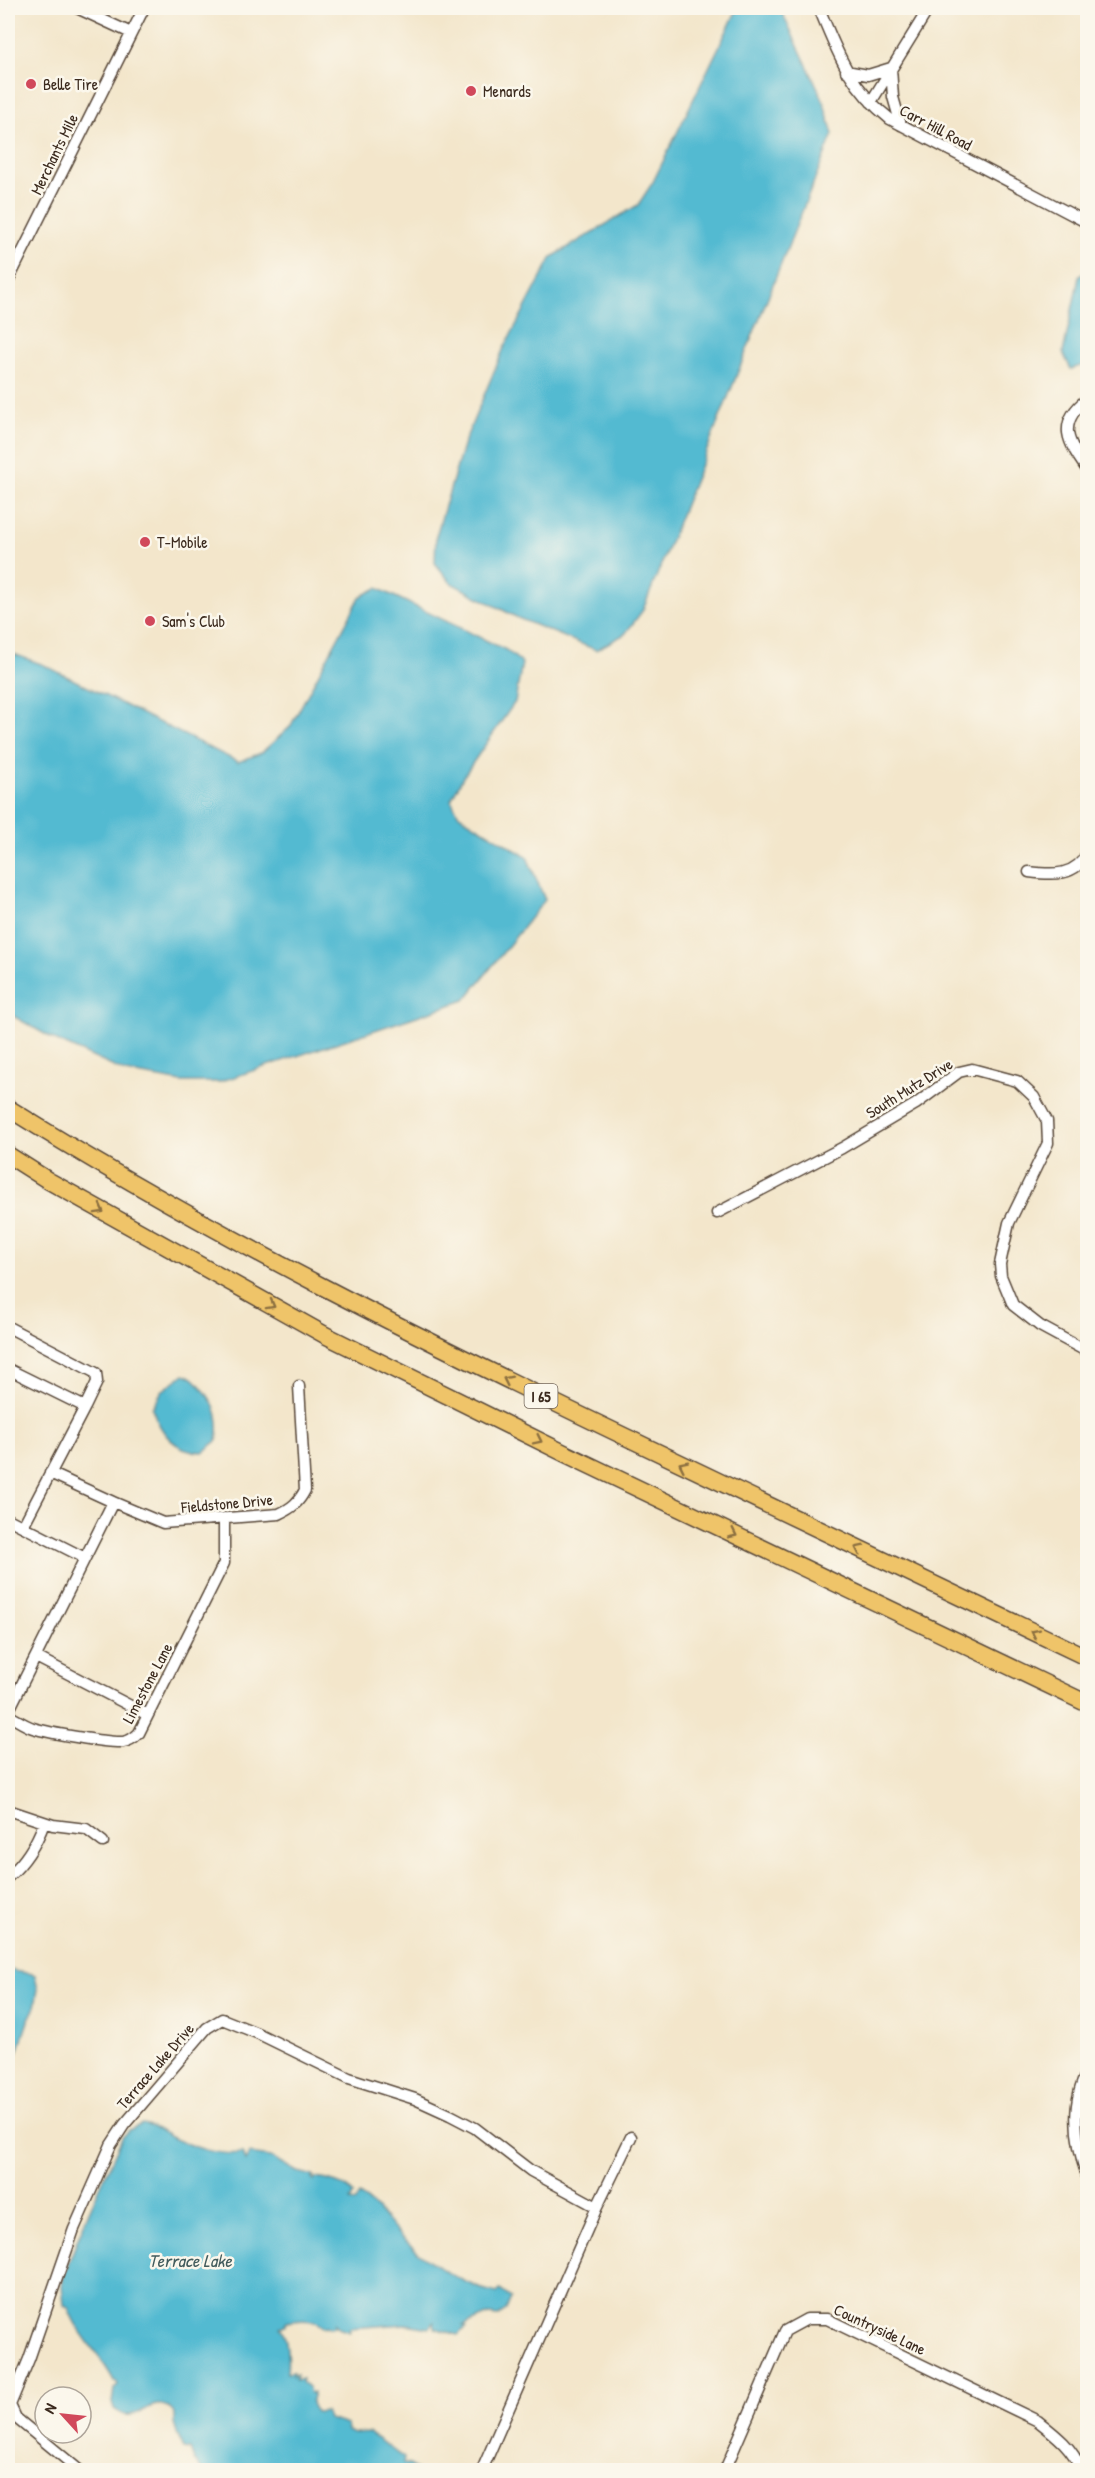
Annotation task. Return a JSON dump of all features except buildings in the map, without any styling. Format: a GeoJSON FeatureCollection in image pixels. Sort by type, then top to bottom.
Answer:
{"type":"FeatureCollection","features":[{"type":"Feature","properties":{"kind":"highway","name":"I 65"},"geometry":{"type":"LineString","coordinates":[[8,1108],[69,1146],[344,1300],[1088,1658]]}},
{"type":"Feature","properties":{"kind":"highway","name":"I 65"},"geometry":{"type":"LineString","coordinates":[[8,1155],[49,1181],[325,1335],[566,1454],[1088,1704]]}},
{"type":"Feature","properties":{"kind":"street"},"geometry":{"type":"LineString","coordinates":[[77,8],[131,33]]}},
{"type":"Feature","properties":{"kind":"street","name":"Merchants Mile"},"geometry":{"type":"LineString","coordinates":[[8,281],[144,8]]}},
{"type":"Feature","properties":{"kind":"street","name":"Carr Hill Road"},"geometry":{"type":"LineString","coordinates":[[819,8],[846,71],[871,102],[890,119],[1088,223]]}},
{"type":"Feature","properties":{"kind":"street"},"geometry":{"type":"LineString","coordinates":[[871,102],[929,8]]}},
{"type":"Feature","properties":{"kind":"street"},"geometry":{"type":"LineString","coordinates":[[846,71],[867,75],[891,68]]}},
{"type":"Feature","properties":{"kind":"street"},"geometry":{"type":"LineString","coordinates":[[891,68],[893,97],[901,125]]}},
{"type":"Feature","properties":{"kind":"street"},"geometry":{"type":"LineString","coordinates":[[1088,398],[1074,409],[1067,425],[1069,444],[1088,471]]}},
{"type":"Feature","properties":{"kind":"street"},"geometry":{"type":"LineString","coordinates":[[1029,872],[1055,876],[1065,873],[1076,867],[1088,852]]}},
{"type":"Feature","properties":{"kind":"street","name":"South Mutz Drive"},"geometry":{"type":"LineString","coordinates":[[717,1213],[842,1148],[916,1104],[959,1072],[972,1069],[1017,1081],[1034,1097],[1047,1121],[1048,1143],[1009,1223],[1000,1264],[1001,1276],[1013,1305],[1040,1326],[1088,1352]]}},
{"type":"Feature","properties":{"kind":"street"},"geometry":{"type":"LineString","coordinates":[[8,1327],[96,1373],[97,1382],[23,1526]]}},
{"type":"Feature","properties":{"kind":"street"},"geometry":{"type":"LineString","coordinates":[[8,1369],[85,1407]]}},
{"type":"Feature","properties":{"kind":"street","name":"Fieldstone Drive"},"geometry":{"type":"LineString","coordinates":[[50,1473],[163,1523],[279,1514],[300,1500],[305,1490],[299,1386]]}},
{"type":"Feature","properties":{"kind":"street"},"geometry":{"type":"LineString","coordinates":[[8,1714],[112,1502]]}},
{"type":"Feature","properties":{"kind":"street","name":"Limestone Lane"},"geometry":{"type":"LineString","coordinates":[[8,1714],[33,1727],[49,1731],[123,1742],[133,1739],[139,1733],[224,1563],[224,1518]]}},
{"type":"Feature","properties":{"kind":"street"},"geometry":{"type":"LineString","coordinates":[[8,1519],[85,1558]]}},
{"type":"Feature","properties":{"kind":"street"},"geometry":{"type":"LineString","coordinates":[[36,1657],[148,1715]]}},
{"type":"Feature","properties":{"kind":"street"},"geometry":{"type":"LineString","coordinates":[[8,1810],[44,1823],[86,1829],[103,1842]]}},
{"type":"Feature","properties":{"kind":"street"},"geometry":{"type":"LineString","coordinates":[[8,1877],[22,1864],[38,1839],[44,1823]]}},
{"type":"Feature","properties":{"kind":"street","name":"Terrace Lake Drive"},"geometry":{"type":"LineString","coordinates":[[79,2470],[16,2418],[9,2404],[29,2359],[74,2229],[111,2145],[124,2125],[207,2028],[222,2019],[257,2033],[349,2078],[415,2099],[450,2115],[475,2128],[531,2171],[597,2206]]}},
{"type":"Feature","properties":{"kind":"street"},"geometry":{"type":"LineString","coordinates":[[1088,2071],[1077,2103],[1078,2150],[1088,2179]]}},
{"type":"Feature","properties":{"kind":"street"},"geometry":{"type":"LineString","coordinates":[[482,2470],[597,2206],[631,2137]]}},
{"type":"Feature","properties":{"kind":"street","name":"Countryside Lane"},"geometry":{"type":"LineString","coordinates":[[725,2470],[785,2331],[807,2319],[827,2319],[1038,2421],[1063,2440],[1081,2470]]}},
{"type":"Feature","properties":{"kind":"water"},"geometry":{"type":"Polygon","coordinates":[[[738,8],[780,8],[822,97],[833,134],[643,610],[625,634],[596,650],[518,618],[451,583],[435,563],[436,536],[464,443],[503,350],[552,257],[638,205],[653,182],[738,8]]]}},
{"type":"Feature","properties":{"kind":"water"},"geometry":{"type":"Polygon","coordinates":[[[1087,270],[1087,364],[1071,369],[1063,353],[1079,277],[1087,270]]]}},
{"type":"Feature","properties":{"kind":"water"},"geometry":{"type":"Polygon","coordinates":[[[377,588],[506,650],[522,663],[515,702],[463,777],[451,800],[459,815],[527,857],[545,900],[465,1000],[219,1082],[182,1082],[125,1072],[57,1041],[8,1013],[8,652],[44,665],[238,762],[261,753],[290,727],[360,597],[377,588]]]}},
{"type":"Feature","properties":{"kind":"water"},"geometry":{"type":"Polygon","coordinates":[[[184,1374],[192,1377],[202,1388],[211,1400],[216,1413],[217,1441],[203,1452],[184,1448],[170,1439],[164,1433],[152,1408],[162,1391],[184,1374]]]}},
{"type":"Feature","properties":{"kind":"water"},"geometry":{"type":"Polygon","coordinates":[[[8,1968],[35,1975],[38,1989],[35,2007],[18,2052],[8,2065],[8,1968]]]}},
{"type":"Feature","properties":{"kind":"water","name":"Terrace Lake"},"geometry":{"type":"Polygon","coordinates":[[[142,2124],[152,2126],[175,2139],[198,2148],[215,2152],[242,2153],[245,2161],[249,2154],[271,2157],[297,2172],[314,2176],[312,2179],[314,2181],[316,2178],[342,2185],[354,2194],[350,2201],[355,2202],[359,2195],[366,2200],[413,2247],[440,2267],[479,2288],[497,2293],[500,2290],[511,2298],[506,2310],[497,2316],[489,2315],[463,2326],[466,2327],[458,2335],[435,2328],[434,2322],[429,2328],[406,2324],[349,2328],[350,2332],[338,2328],[335,2324],[335,2327],[323,2327],[314,2321],[286,2322],[280,2327],[286,2343],[287,2373],[293,2372],[292,2376],[297,2374],[295,2380],[302,2379],[301,2382],[310,2393],[314,2392],[311,2403],[315,2412],[325,2411],[328,2419],[347,2425],[348,2431],[354,2434],[369,2433],[404,2458],[403,2464],[410,2465],[417,2470],[203,2470],[194,2460],[190,2450],[184,2449],[175,2426],[174,2413],[166,2406],[154,2406],[131,2415],[114,2409],[112,2403],[114,2389],[118,2386],[117,2382],[114,2381],[83,2335],[68,2307],[64,2305],[62,2286],[64,2274],[89,2211],[122,2138],[129,2130],[142,2124]]]}},
{"type":"Feature","properties":{"kind":"place","name":"Belle Tire"},"geometry":{"type":"Point","coordinates":[31,84]}},
{"type":"Feature","properties":{"kind":"place","name":"Menards"},"geometry":{"type":"Point","coordinates":[471,91]}},
{"type":"Feature","properties":{"kind":"place","name":"T-Mobile"},"geometry":{"type":"Point","coordinates":[145,542]}},
{"type":"Feature","properties":{"kind":"place","name":"Sam's Club"},"geometry":{"type":"Point","coordinates":[150,621]}}]}
